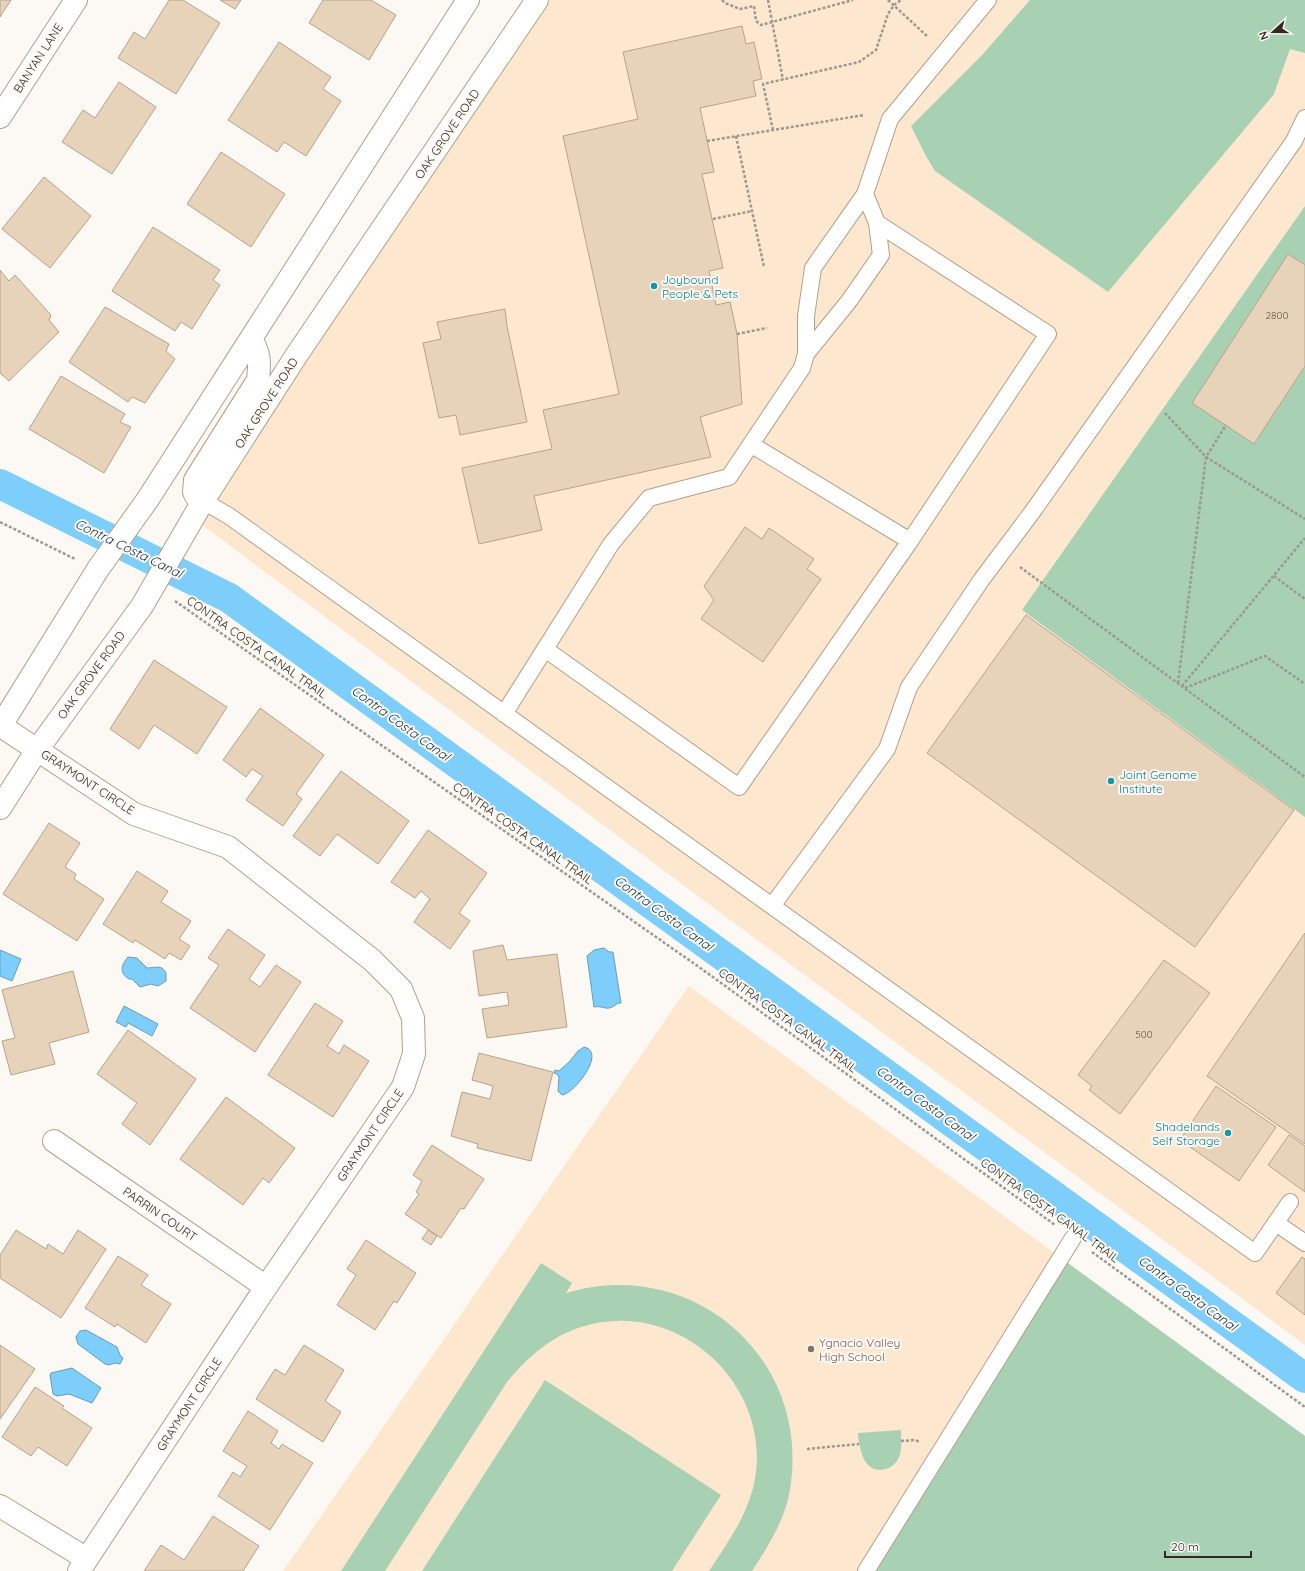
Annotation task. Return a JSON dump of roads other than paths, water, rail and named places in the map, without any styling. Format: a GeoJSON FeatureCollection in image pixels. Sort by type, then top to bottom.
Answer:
{"type":"FeatureCollection","features":[{"type":"Feature","properties":{"kind":"main road","name":"BANYAN LANE"},"geometry":{"type":"LineString","coordinates":[[0,116],[76,0]]}},
{"type":"Feature","properties":{"kind":"main road"},"geometry":{"type":"LineString","coordinates":[[0,726],[98,569],[148,498],[468,0]]}},
{"type":"Feature","properties":{"kind":"main road","name":"OAK GROVE ROAD"},"geometry":{"type":"LineString","coordinates":[[0,808],[37,750],[142,606],[203,501],[296,356],[537,0]]}},
{"type":"Feature","properties":{"kind":"main road"},"geometry":{"type":"LineString","coordinates":[[203,501],[196,496],[194,492],[195,480],[258,380],[260,363],[258,352],[251,338]]}},
{"type":"Feature","properties":{"kind":"main road","name":"GRAYMONT CIRCLE"},"geometry":{"type":"LineString","coordinates":[[0,726],[134,814],[228,847],[372,960],[401,989],[413,1018],[414,1054],[403,1087],[266,1287],[83,1565]]}},
{"type":"Feature","properties":{"kind":"main road","name":"PARRIN COURT"},"geometry":{"type":"LineString","coordinates":[[54,1141],[266,1287]]}},
{"type":"Feature","properties":{"kind":"main road"},"geometry":{"type":"LineString","coordinates":[[0,1506],[83,1565]]}},
{"type":"Feature","properties":{"kind":"lane"},"geometry":{"type":"LineString","coordinates":[[504,714],[611,544],[649,498],[729,478],[752,445],[802,368],[806,354],[806,316],[813,268],[865,194],[890,119],[988,0]]}},
{"type":"Feature","properties":{"kind":"lane"},"geometry":{"type":"LineString","coordinates":[[772,906],[887,749],[909,687],[982,579],[1033,511],[1290,148],[1305,119]]}},
{"type":"Feature","properties":{"kind":"lane"},"geometry":{"type":"LineString","coordinates":[[806,354],[849,301],[881,255],[877,223],[865,194]]}},
{"type":"Feature","properties":{"kind":"lane"},"geometry":{"type":"LineString","coordinates":[[544,649],[739,787],[910,541],[1048,334],[877,223]]}},
{"type":"Feature","properties":{"kind":"lane"},"geometry":{"type":"LineString","coordinates":[[752,445],[910,541]]}},
{"type":"Feature","properties":{"kind":"lane"},"geometry":{"type":"LineString","coordinates":[[203,501],[229,516],[1255,1253],[1290,1202]]}},
{"type":"Feature","properties":{"kind":"lane"},"geometry":{"type":"LineString","coordinates":[[1276,1223],[1305,1243]]}},
{"type":"Feature","properties":{"kind":"lane"},"geometry":{"type":"LineString","coordinates":[[866,1571],[1073,1238]]}},
{"type":"Feature","properties":{"kind":"water"},"geometry":{"type":"Polygon","coordinates":[[[604,948],[609,952],[613,952],[621,1003],[618,1003],[611,1008],[594,1007],[587,956],[594,950],[604,948]]]}},
{"type":"Feature","properties":{"kind":"water"},"geometry":{"type":"Polygon","coordinates":[[[0,950],[21,959],[12,981],[0,976],[0,950]]]}},
{"type":"Feature","properties":{"kind":"water"},"geometry":{"type":"Polygon","coordinates":[[[128,957],[137,958],[147,968],[162,968],[166,973],[166,981],[158,986],[151,984],[140,987],[132,979],[126,977],[122,972],[124,963],[128,957]]]}},
{"type":"Feature","properties":{"kind":"water"},"geometry":{"type":"Polygon","coordinates":[[[124,1006],[158,1024],[152,1036],[128,1023],[126,1027],[116,1022],[124,1006]]]}},
{"type":"Feature","properties":{"kind":"water"},"geometry":{"type":"Polygon","coordinates":[[[584,1047],[590,1050],[592,1056],[590,1064],[574,1088],[562,1095],[558,1091],[559,1077],[554,1073],[555,1070],[559,1071],[578,1051],[584,1047]]]}},
{"type":"Feature","properties":{"kind":"water"},"geometry":{"type":"Polygon","coordinates":[[[86,1330],[117,1347],[123,1358],[120,1364],[105,1364],[78,1344],[76,1337],[80,1331],[86,1330]]]}},
{"type":"Feature","properties":{"kind":"water"},"geometry":{"type":"Polygon","coordinates":[[[72,1368],[101,1388],[92,1403],[69,1394],[57,1396],[53,1394],[51,1373],[72,1368]]]}},
{"type":"Feature","properties":{"kind":"waterway","name":"Contra Costa Canal"},"geometry":{"type":"LineString","coordinates":[[0,484],[229,598],[1305,1378]]}},
{"type":"Feature","properties":{"kind":"place","name":"Joybound People & Pets"},"geometry":{"type":"Point","coordinates":[654,286]}},
{"type":"Feature","properties":{"kind":"place","name":"Joint Genome Institute"},"geometry":{"type":"Point","coordinates":[1111,781]}},
{"type":"Feature","properties":{"kind":"place","name":"Shadelands Self Storage"},"geometry":{"type":"Point","coordinates":[1228,1133]}},
{"type":"Feature","properties":{"kind":"place","name":"Ygnacio Valley High School"},"geometry":{"type":"Point","coordinates":[811,1349]}}]}
